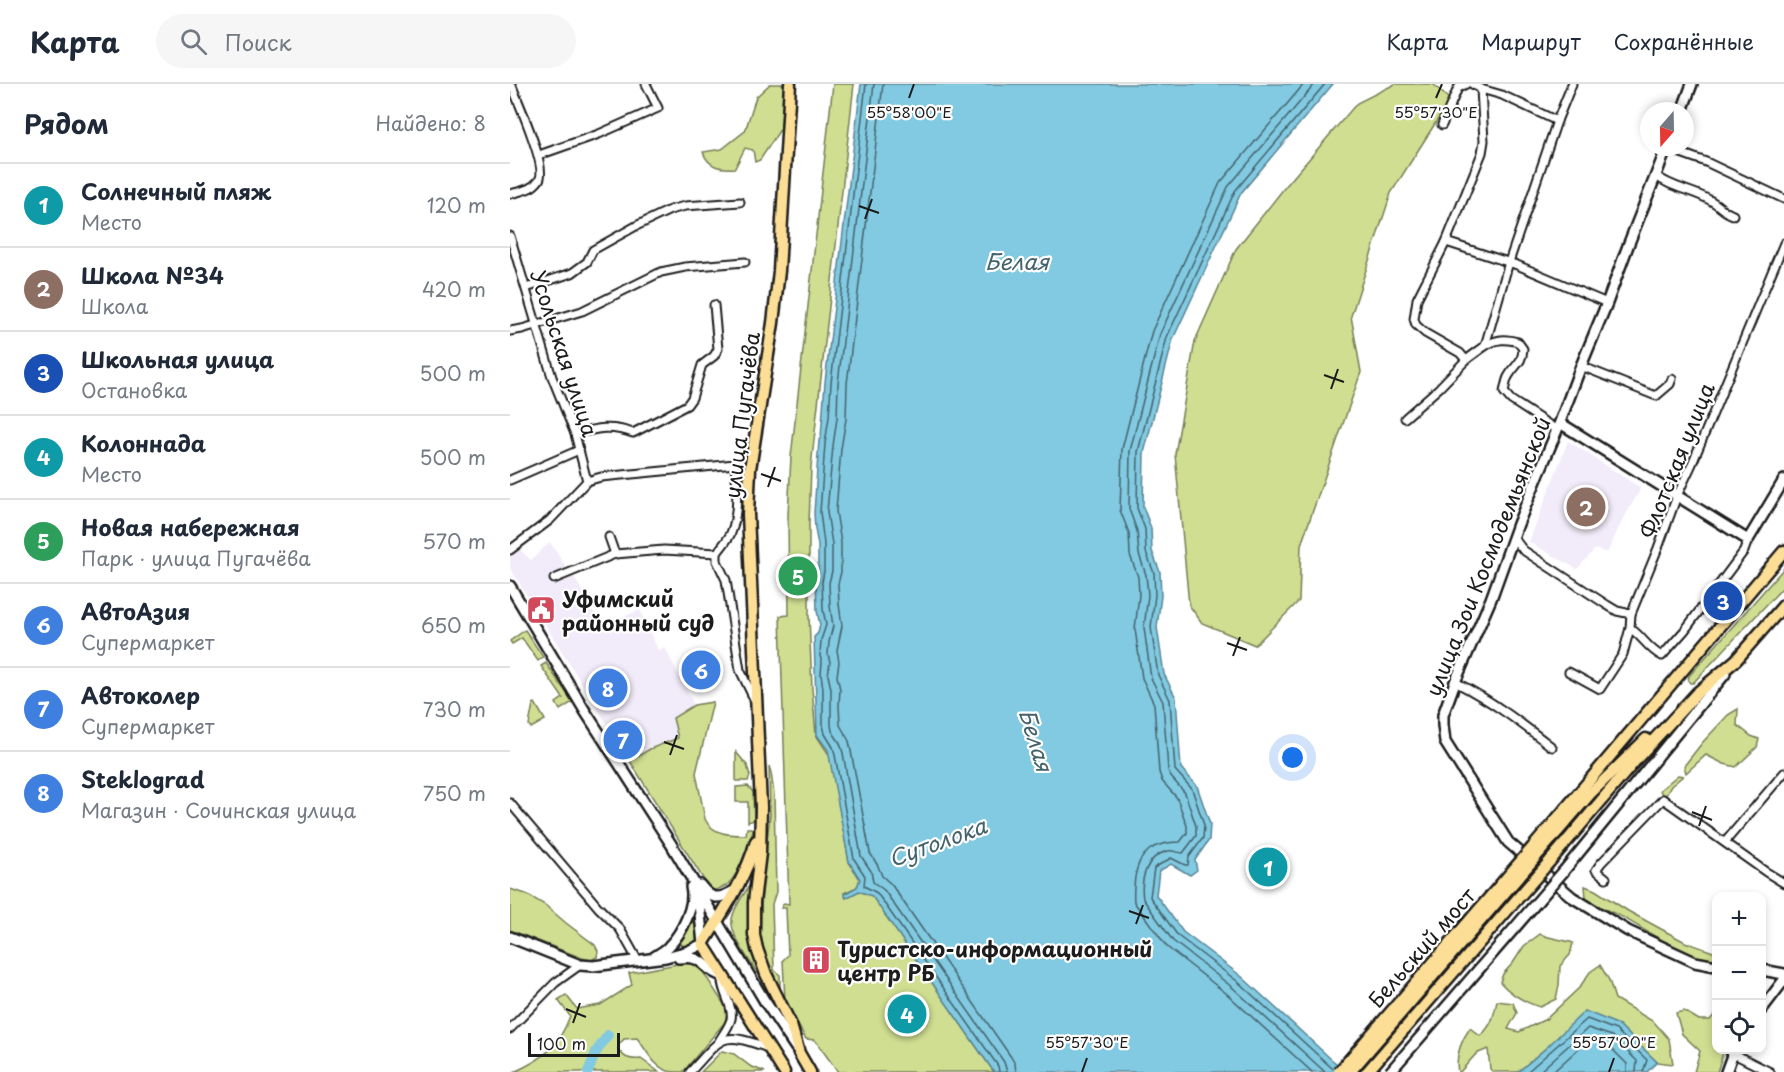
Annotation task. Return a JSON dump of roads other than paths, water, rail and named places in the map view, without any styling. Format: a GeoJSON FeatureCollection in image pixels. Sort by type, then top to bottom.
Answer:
{"type":"FeatureCollection","features":[{"type":"Feature","properties":{"kind":"main road","name":"улица Пугачёва"},"geometry":{"type":"LineString","coordinates":[[761,823],[748,514],[750,481],[779,271],[790,84]]}},
{"type":"Feature","properties":{"kind":"main road"},"geometry":{"type":"LineString","coordinates":[[1685,102],[1692,84]]}},
{"type":"Feature","properties":{"kind":"main road","name":"улица Зои Космодемьянской"},"geometry":{"type":"LineString","coordinates":[[1663,156],[1513,537],[1491,599],[1455,682],[1443,715],[1443,725],[1445,742],[1508,842],[1572,897],[1628,931],[1695,962],[1712,965]]}},
{"type":"Feature","properties":{"kind":"main road"},"geometry":{"type":"LineString","coordinates":[[1558,427],[1748,540],[1784,480]]}},
{"type":"Feature","properties":{"kind":"main road"},"geometry":{"type":"LineString","coordinates":[[1537,849],[1783,552]]}},
{"type":"Feature","properties":{"kind":"main road"},"geometry":{"type":"LineString","coordinates":[[510,586],[585,711],[671,844],[810,1072]]}},
{"type":"Feature","properties":{"kind":"main road"},"geometry":{"type":"LineString","coordinates":[[1390,1072],[1563,872],[1736,660],[1784,605]]}},
{"type":"Feature","properties":{"kind":"main road"},"geometry":{"type":"LineString","coordinates":[[1537,849],[1618,765],[1736,660]]}},
{"type":"Feature","properties":{"kind":"main road","name":"Бельский мост"},"geometry":{"type":"LineString","coordinates":[[1367,1072],[1640,755],[1697,693]]}},
{"type":"Feature","properties":{"kind":"main road"},"geometry":{"type":"LineString","coordinates":[[510,937],[580,965],[593,966],[676,955],[703,944],[748,865],[761,823]]}},
{"type":"Feature","properties":{"kind":"main road"},"geometry":{"type":"LineString","coordinates":[[761,823],[754,902],[754,935],[763,967],[791,1025],[799,1053]]}},
{"type":"Feature","properties":{"kind":"main road"},"geometry":{"type":"LineString","coordinates":[[671,844],[708,895],[724,897],[734,891]]}},
{"type":"Feature","properties":{"kind":"main road"},"geometry":{"type":"LineString","coordinates":[[652,958],[669,947],[678,934],[689,910],[693,894],[676,862],[671,844]]}},
{"type":"Feature","properties":{"kind":"main road","name":"Бельский мост"},"geometry":{"type":"LineString","coordinates":[[1339,1072],[1537,849]]}},
{"type":"Feature","properties":{"kind":"main road","name":"Бельский мост"},"geometry":{"type":"LineString","coordinates":[[1350,1072],[1537,849]]}},
{"type":"Feature","properties":{"kind":"main road"},"geometry":{"type":"LineString","coordinates":[[698,891],[703,944],[784,1072]]}},
{"type":"Feature","properties":{"kind":"main road"},"geometry":{"type":"LineString","coordinates":[[652,958],[658,961],[688,956],[698,959],[713,974],[723,976]]}},
{"type":"Feature","properties":{"kind":"main road"},"geometry":{"type":"LineString","coordinates":[[1766,971],[1784,974]]}},
{"type":"Feature","properties":{"kind":"main road"},"geometry":{"type":"LineString","coordinates":[[1766,1003],[1784,980]]}},
{"type":"Feature","properties":{"kind":"main road"},"geometry":{"type":"LineString","coordinates":[[1726,1072],[1732,1054]]}},
{"type":"Feature","properties":{"kind":"street"},"geometry":{"type":"LineString","coordinates":[[539,155],[599,134],[658,108],[646,84]]}},
{"type":"Feature","properties":{"kind":"street"},"geometry":{"type":"LineString","coordinates":[[1442,125],[1458,88],[1466,84]]}},
{"type":"Feature","properties":{"kind":"street"},"geometry":{"type":"LineString","coordinates":[[1472,84],[1502,95],[1557,121]]}},
{"type":"Feature","properties":{"kind":"street"},"geometry":{"type":"LineString","coordinates":[[1485,346],[1509,262],[1572,84]]}},
{"type":"Feature","properties":{"kind":"street"},"geometry":{"type":"LineString","coordinates":[[510,194],[530,189],[542,175],[539,155],[512,86]]}},
{"type":"Feature","properties":{"kind":"street"},"geometry":{"type":"LineString","coordinates":[[1466,360],[1460,353],[1425,333],[1416,325],[1414,319],[1417,299],[1446,242],[1482,153],[1484,141],[1481,89]]}},
{"type":"Feature","properties":{"kind":"street"},"geometry":{"type":"LineString","coordinates":[[1689,156],[1784,199]]}},
{"type":"Feature","properties":{"kind":"street"},"geometry":{"type":"LineString","coordinates":[[1655,175],[1674,186],[1712,201],[1725,212],[1733,215]]}},
{"type":"Feature","properties":{"kind":"street"},"geometry":{"type":"LineString","coordinates":[[526,288],[572,273],[587,262],[593,250],[670,210],[685,206],[740,202]]}},
{"type":"Feature","properties":{"kind":"street","name":"Усольская улица"},"geometry":{"type":"LineString","coordinates":[[510,236],[552,377],[575,434],[587,481]]}},
{"type":"Feature","properties":{"kind":"street"},"geometry":{"type":"LineString","coordinates":[[1446,242],[1509,262],[1607,303]]}},
{"type":"Feature","properties":{"kind":"street","name":"Флотская улица"},"geometry":{"type":"LineString","coordinates":[[1569,672],[1600,689],[1623,654],[1631,614],[1677,496],[1781,259],[1784,243]]}},
{"type":"Feature","properties":{"kind":"street"},"geometry":{"type":"LineString","coordinates":[[510,332],[582,311],[661,272],[685,267],[745,262]]}},
{"type":"Feature","properties":{"kind":"street"},"geometry":{"type":"LineString","coordinates":[[575,434],[617,427],[633,433],[687,405],[692,398],[702,365],[718,350],[714,305]]}},
{"type":"Feature","properties":{"kind":"street"},"geometry":{"type":"LineString","coordinates":[[1405,418],[1466,360],[1494,341],[1505,339],[1518,342],[1523,349],[1523,356],[1508,376],[1504,392],[1511,400],[1558,427]]}},
{"type":"Feature","properties":{"kind":"street"},"geometry":{"type":"LineString","coordinates":[[1581,366],[1656,396],[1672,380]]}},
{"type":"Feature","properties":{"kind":"street"},"geometry":{"type":"LineString","coordinates":[[510,480],[579,450]]}},
{"type":"Feature","properties":{"kind":"street"},"geometry":{"type":"LineString","coordinates":[[510,550],[550,520],[587,481],[601,477],[735,464],[734,523],[731,533],[717,553],[717,561],[726,580],[740,670],[757,705]]}},
{"type":"Feature","properties":{"kind":"street"},"geometry":{"type":"LineString","coordinates":[[609,537],[615,554]]}},
{"type":"Feature","properties":{"kind":"street"},"geometry":{"type":"LineString","coordinates":[[1513,537],[1523,550],[1606,606],[1631,614]]}},
{"type":"Feature","properties":{"kind":"street"},"geometry":{"type":"LineString","coordinates":[[1630,628],[1662,656],[1744,551],[1748,540]]}},
{"type":"Feature","properties":{"kind":"street"},"geometry":{"type":"LineString","coordinates":[[554,579],[615,554],[664,550],[717,553]]}},
{"type":"Feature","properties":{"kind":"street"},"geometry":{"type":"LineString","coordinates":[[1455,682],[1480,694],[1552,747]]}},
{"type":"Feature","properties":{"kind":"street"},"geometry":{"type":"LineString","coordinates":[[1725,842],[1784,773]]}},
{"type":"Feature","properties":{"kind":"street"},"geometry":{"type":"LineString","coordinates":[[1606,878],[1596,870],[1663,799],[1784,883]]}},
{"type":"Feature","properties":{"kind":"street"},"geometry":{"type":"LineString","coordinates":[[510,803],[598,907],[620,929],[638,961]]}},
{"type":"Feature","properties":{"kind":"street"},"geometry":{"type":"LineString","coordinates":[[510,1029],[555,983],[580,965]]}},
{"type":"Feature","properties":{"kind":"street"},"geometry":{"type":"LineString","coordinates":[[690,1072],[719,1041],[731,1020],[732,1012],[721,983],[723,976]]}},
{"type":"Feature","properties":{"kind":"street"},"geometry":{"type":"LineString","coordinates":[[719,1041],[736,1038],[770,1049]]}},
{"type":"Feature","properties":{"kind":"street"},"geometry":{"type":"LineString","coordinates":[[1738,1054],[1770,1072]]}},
{"type":"Feature","properties":{"kind":"water","name":"Белая"},"geometry":{"type":"Polygon","coordinates":[[[861,84],[1333,84],[1241,193],[1173,339],[1144,453],[1143,507],[1151,528],[1152,551],[1160,572],[1161,596],[1157,627],[1164,674],[1176,698],[1181,768],[1197,786],[1210,824],[1209,840],[1195,860],[1197,870],[1190,875],[1171,864],[1159,871],[1156,895],[1183,932],[1241,976],[1347,1072],[994,1072],[872,896],[859,891],[846,898],[844,894],[857,887],[860,879],[849,862],[828,750],[817,735],[814,637],[820,625],[816,581],[818,545],[814,513],[825,382],[861,84]]]}},
{"type":"Feature","properties":{"kind":"water"},"geometry":{"type":"Polygon","coordinates":[[[1585,1011],[1619,1025],[1657,1062],[1647,1072],[1518,1072],[1546,1048],[1585,1011]]]}},
{"type":"Feature","properties":{"kind":"waterway","name":"Сутолока"},"geometry":{"type":"LineString","coordinates":[[588,1072],[596,1052],[608,1035]]}},
{"type":"Feature","properties":{"kind":"place","name":"Школа №34"},"geometry":{"type":"Point","coordinates":[1586,507]}},
{"type":"Feature","properties":{"kind":"place","name":"Новая набережная"},"geometry":{"type":"Point","coordinates":[798,576]}},
{"type":"Feature","properties":{"kind":"place","name":"Школьная улица"},"geometry":{"type":"Point","coordinates":[1723,601]}},
{"type":"Feature","properties":{"kind":"place","name":"Уфимский районный суд"},"geometry":{"type":"Point","coordinates":[541,610]}},
{"type":"Feature","properties":{"kind":"place","name":"АвтоАзия"},"geometry":{"type":"Point","coordinates":[701,670]}},
{"type":"Feature","properties":{"kind":"place","name":"Steklograd"},"geometry":{"type":"Point","coordinates":[608,688]}},
{"type":"Feature","properties":{"kind":"place","name":"Автоколер"},"geometry":{"type":"Point","coordinates":[623,740]}},
{"type":"Feature","properties":{"kind":"place","name":"Солнечный пляж"},"geometry":{"type":"Point","coordinates":[1268,867]}},
{"type":"Feature","properties":{"kind":"place","name":"Туристско-информационный центр РБ"},"geometry":{"type":"Point","coordinates":[816,960]}},
{"type":"Feature","properties":{"kind":"place","name":"Колоннада"},"geometry":{"type":"Point","coordinates":[907,1014]}}]}
